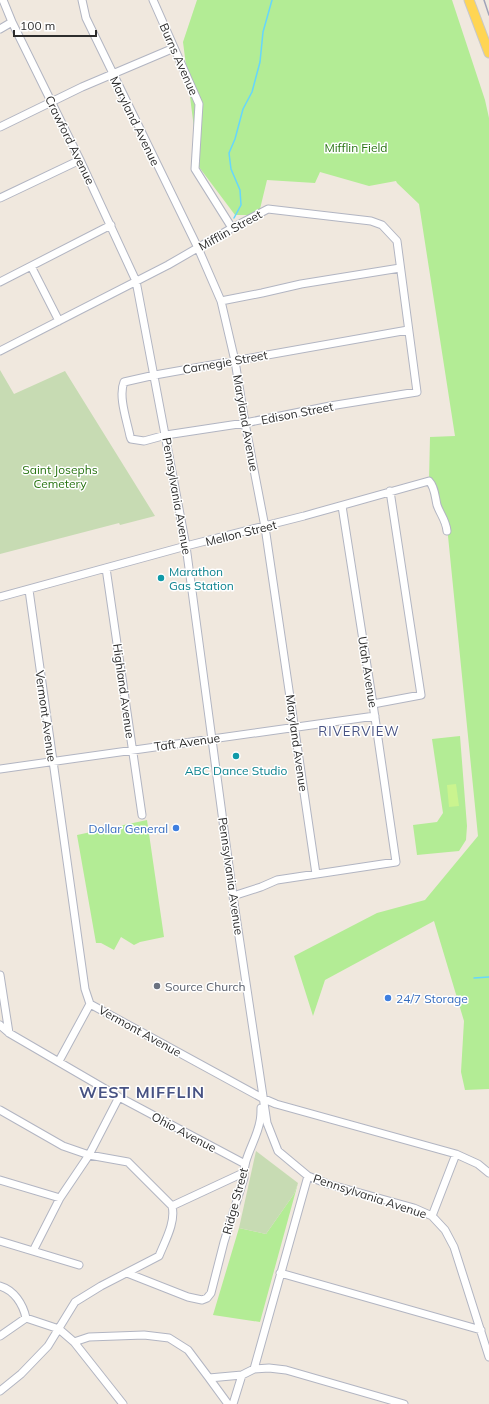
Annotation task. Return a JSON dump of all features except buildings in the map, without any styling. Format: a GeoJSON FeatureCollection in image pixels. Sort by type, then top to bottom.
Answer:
{"type":"FeatureCollection","features":[{"type":"Feature","properties":{"kind":"main road"},"geometry":{"type":"LineString","coordinates":[[469,0],[489,53]]}},
{"type":"Feature","properties":{"kind":"street","name":"Crawford Avenue"},"geometry":{"type":"LineString","coordinates":[[3,0],[12,22],[111,224],[136,281]]}},
{"type":"Feature","properties":{"kind":"street","name":"Maryland Avenue"},"geometry":{"type":"LineString","coordinates":[[82,0],[86,18],[198,248],[221,301],[235,361],[265,527],[316,874]]}},
{"type":"Feature","properties":{"kind":"street","name":"Burns Avenue"},"geometry":{"type":"LineString","coordinates":[[153,0],[199,104],[195,169],[232,228]]}},
{"type":"Feature","properties":{"kind":"street"},"geometry":{"type":"LineString","coordinates":[[0,29],[12,22]]}},
{"type":"Feature","properties":{"kind":"street"},"geometry":{"type":"LineString","coordinates":[[0,127],[112,73],[174,48]]}},
{"type":"Feature","properties":{"kind":"street"},"geometry":{"type":"LineString","coordinates":[[0,198],[80,160]]}},
{"type":"Feature","properties":{"kind":"street","name":"Mifflin Street"},"geometry":{"type":"LineString","coordinates":[[0,351],[136,281],[268,209],[371,221],[382,225],[397,241],[417,392]]}},
{"type":"Feature","properties":{"kind":"street"},"geometry":{"type":"LineString","coordinates":[[0,282],[111,224]]}},
{"type":"Feature","properties":{"kind":"street"},"geometry":{"type":"LineString","coordinates":[[31,266],[59,321]]}},
{"type":"Feature","properties":{"kind":"street"},"geometry":{"type":"LineString","coordinates":[[221,301],[302,284],[400,268]]}},
{"type":"Feature","properties":{"kind":"street","name":"Pennsylvania Avenue"},"geometry":{"type":"LineString","coordinates":[[136,281],[155,375],[186,546],[233,896],[267,1124],[278,1151],[308,1176],[328,1184],[414,1208],[432,1216],[445,1230],[454,1247],[489,1357]]}},
{"type":"Feature","properties":{"kind":"street","name":"Carnegie Street"},"geometry":{"type":"LineString","coordinates":[[154,439],[144,441],[131,439],[123,403],[122,387],[124,382],[155,375],[408,330]]}},
{"type":"Feature","properties":{"kind":"street","name":"Edison Street"},"geometry":{"type":"LineString","coordinates":[[154,439],[166,435],[245,423],[330,406],[417,392]]}},
{"type":"Feature","properties":{"kind":"street","name":"Mellon Street"},"geometry":{"type":"LineString","coordinates":[[0,597],[186,546],[265,527],[429,481],[432,484],[447,531]]}},
{"type":"Feature","properties":{"kind":"street"},"geometry":{"type":"LineString","coordinates":[[373,704],[421,695],[390,491]]}},
{"type":"Feature","properties":{"kind":"street","name":"Utah Avenue"},"geometry":{"type":"LineString","coordinates":[[316,874],[396,862],[342,506]]}},
{"type":"Feature","properties":{"kind":"street","name":"Highland Avenue"},"geometry":{"type":"LineString","coordinates":[[106,568],[142,814]]}},
{"type":"Feature","properties":{"kind":"street","name":"Vermont Avenue"},"geometry":{"type":"LineString","coordinates":[[29,590],[85,989],[90,1004],[262,1098],[277,1104],[456,1154],[478,1164],[489,1172]]}},
{"type":"Feature","properties":{"kind":"street","name":"Taft Avenue"},"geometry":{"type":"LineString","coordinates":[[0,769],[375,716]]}},
{"type":"Feature","properties":{"kind":"street"},"geometry":{"type":"LineString","coordinates":[[233,896],[274,881],[316,874]]}},
{"type":"Feature","properties":{"kind":"street"},"geometry":{"type":"LineString","coordinates":[[0,975],[9,1033]]}},
{"type":"Feature","properties":{"kind":"street"},"geometry":{"type":"LineString","coordinates":[[60,1061],[90,1004]]}},
{"type":"Feature","properties":{"kind":"street","name":"Ohio Avenue"},"geometry":{"type":"LineString","coordinates":[[0,1025],[9,1033],[60,1061],[119,1097],[245,1164]]}},
{"type":"Feature","properties":{"kind":"street"},"geometry":{"type":"LineString","coordinates":[[33,1251],[60,1198],[90,1155],[119,1097]]}},
{"type":"Feature","properties":{"kind":"street","name":"Ridge Street"},"geometry":{"type":"LineString","coordinates":[[128,1273],[188,1297],[202,1300],[207,1298],[211,1293],[224,1242],[244,1178],[243,1173],[245,1164],[260,1121],[262,1098]]}},
{"type":"Feature","properties":{"kind":"street"},"geometry":{"type":"LineString","coordinates":[[0,1110],[63,1146],[90,1155],[128,1162],[172,1206],[173,1213],[170,1228],[160,1256],[101,1286],[75,1302],[48,1346],[34,1362],[0,1391]]}},
{"type":"Feature","properties":{"kind":"street"},"geometry":{"type":"LineString","coordinates":[[432,1216],[456,1154]]}},
{"type":"Feature","properties":{"kind":"street"},"geometry":{"type":"LineString","coordinates":[[172,1206],[243,1173]]}},
{"type":"Feature","properties":{"kind":"street"},"geometry":{"type":"LineString","coordinates":[[254,1369],[308,1176]]}},
{"type":"Feature","properties":{"kind":"street"},"geometry":{"type":"LineString","coordinates":[[0,1180],[60,1198]]}},
{"type":"Feature","properties":{"kind":"street"},"geometry":{"type":"LineString","coordinates":[[0,1241],[79,1265]]}},
{"type":"Feature","properties":{"kind":"street"},"geometry":{"type":"LineString","coordinates":[[280,1273],[481,1330]]}},
{"type":"Feature","properties":{"kind":"street"},"geometry":{"type":"LineString","coordinates":[[0,1286],[7,1288],[17,1298],[25,1311],[26,1318]]}},
{"type":"Feature","properties":{"kind":"street"},"geometry":{"type":"LineString","coordinates":[[26,1318],[59,1329],[74,1342],[123,1404]]}},
{"type":"Feature","properties":{"kind":"street"},"geometry":{"type":"LineString","coordinates":[[0,1336],[26,1318]]}},
{"type":"Feature","properties":{"kind":"street"},"geometry":{"type":"LineString","coordinates":[[74,1342],[89,1337],[144,1335],[169,1338],[188,1350],[228,1404]]}},
{"type":"Feature","properties":{"kind":"street"},"geometry":{"type":"LineString","coordinates":[[209,1378],[242,1376],[254,1369],[269,1368],[286,1370],[404,1404]]}},
{"type":"Feature","properties":{"kind":"street"},"geometry":{"type":"LineString","coordinates":[[234,1404],[242,1376]]}},
{"type":"Feature","properties":{"kind":"green space","name":"Mifflin Field"},"geometry":{"type":"Polygon","coordinates":[[[197,0],[452,0],[485,100],[489,118],[489,1089],[465,1090],[461,1072],[464,1021],[434,921],[325,980],[313,1016],[294,956],[377,913],[425,900],[478,836],[447,526],[429,481],[430,437],[455,436],[419,204],[396,181],[369,186],[320,172],[315,183],[267,180],[260,209],[253,215],[235,215],[199,167],[183,42],[197,0]]]}},
{"type":"Feature","properties":{"kind":"green space","name":"Saint Josephs Cemetery"},"geometry":{"type":"Polygon","coordinates":[[[0,370],[14,394],[65,371],[155,516],[120,525],[119,523],[0,554],[0,370]]]}},
{"type":"Feature","properties":{"kind":"green space"},"geometry":{"type":"Polygon","coordinates":[[[460,736],[467,826],[466,840],[459,851],[417,855],[413,825],[437,822],[443,813],[432,739],[460,736]]]}},
{"type":"Feature","properties":{"kind":"green space"},"geometry":{"type":"Polygon","coordinates":[[[456,784],[459,806],[449,807],[447,785],[456,784]]]}},
{"type":"Feature","properties":{"kind":"green space"},"geometry":{"type":"Polygon","coordinates":[[[147,820],[164,937],[140,942],[134,945],[121,937],[114,950],[101,943],[96,943],[77,835],[147,820]]]}},
{"type":"Feature","properties":{"kind":"green space"},"geometry":{"type":"Polygon","coordinates":[[[256,1151],[298,1183],[294,1194],[266,1234],[239,1228],[256,1151]]]}},
{"type":"Feature","properties":{"kind":"green space"},"geometry":{"type":"Polygon","coordinates":[[[298,1183],[260,1322],[213,1315],[239,1228],[266,1234],[294,1194],[298,1183]]]}},
{"type":"Feature","properties":{"kind":"waterway"},"geometry":{"type":"LineString","coordinates":[[234,218],[241,205],[240,190],[231,169],[229,153],[235,139],[243,109],[252,92],[260,62],[263,32],[272,0]]}},
{"type":"Feature","properties":{"kind":"waterway"},"geometry":{"type":"LineString","coordinates":[[474,978],[489,977]]}},
{"type":"Feature","properties":{"kind":"railway"},"geometry":{"type":"LineString","coordinates":[[484,0],[489,15]]}},
{"type":"Feature","properties":{"kind":"place","name":"Marathon Gas Station"},"geometry":{"type":"Point","coordinates":[161,578]}},
{"type":"Feature","properties":{"kind":"place","name":"ABC Dance Studio"},"geometry":{"type":"Point","coordinates":[236,756]}},
{"type":"Feature","properties":{"kind":"place","name":"Dollar General"},"geometry":{"type":"Point","coordinates":[176,828]}},
{"type":"Feature","properties":{"kind":"place","name":"Source Church"},"geometry":{"type":"Point","coordinates":[157,986]}},
{"type":"Feature","properties":{"kind":"place","name":"24/7 Storage"},"geometry":{"type":"Point","coordinates":[388,998]}},
{"type":"Feature","properties":{"kind":"district","name":"RIVERVIEW"},"geometry":{"type":"Point","coordinates":[359,731]}},
{"type":"Feature","properties":{"kind":"district","name":"WEST MIFFLIN"},"geometry":{"type":"Point","coordinates":[142,1092]}}]}
